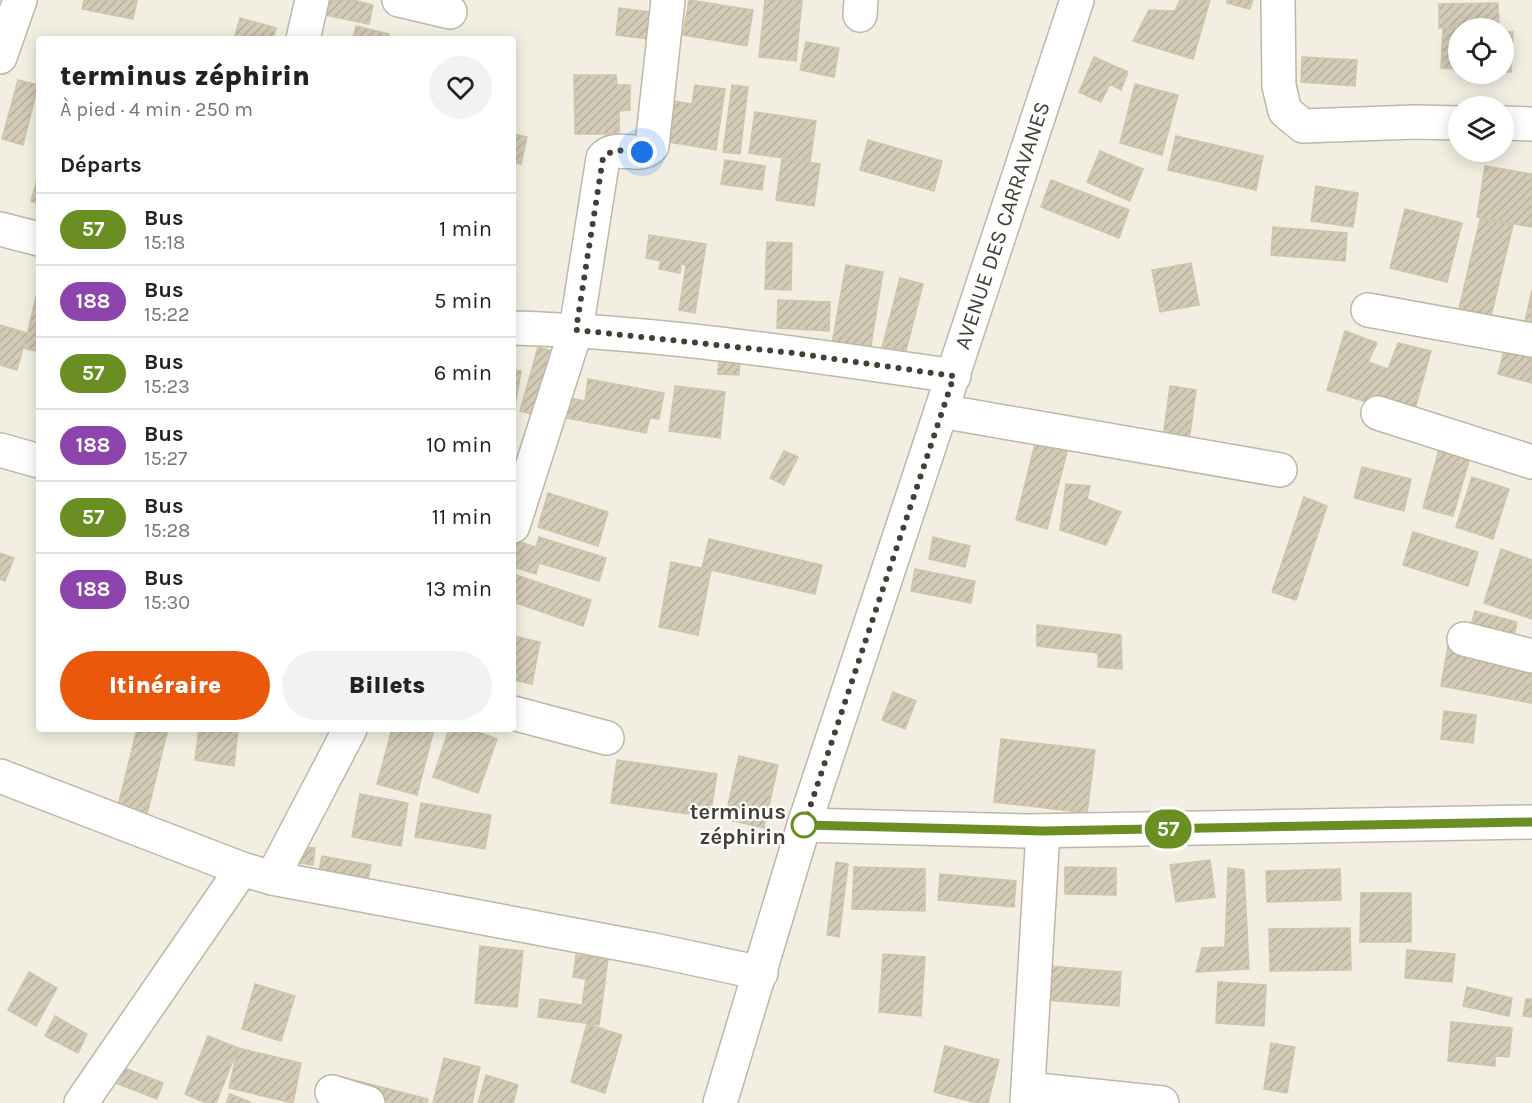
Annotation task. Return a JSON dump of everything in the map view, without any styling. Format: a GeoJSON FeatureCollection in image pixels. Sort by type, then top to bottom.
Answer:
{"type":"FeatureCollection","features":[{"type":"Feature","properties":{"kind":"street"},"geometry":{"type":"LineString","coordinates":[[0,57],[20,0]]}},
{"type":"Feature","properties":{"kind":"street"},"geometry":{"type":"LineString","coordinates":[[304,36],[312,0]]}},
{"type":"Feature","properties":{"kind":"street"},"geometry":{"type":"LineString","coordinates":[[399,0],[450,12]]}},
{"type":"Feature","properties":{"kind":"street"},"geometry":{"type":"LineString","coordinates":[[516,517],[576,330],[603,158],[615,150],[642,152],[652,146],[668,0]]}},
{"type":"Feature","properties":{"kind":"street","name":"AVENUE DES CARRAVANES"},"geometry":{"type":"LineString","coordinates":[[720,1103],[804,825],[1077,0]]}},
{"type":"Feature","properties":{"kind":"street"},"geometry":{"type":"LineString","coordinates":[[1278,0],[1279,86],[1285,111],[1303,126],[1448,123]]}},
{"type":"Feature","properties":{"kind":"street"},"geometry":{"type":"LineString","coordinates":[[1514,123],[1532,124]]}},
{"type":"Feature","properties":{"kind":"street"},"geometry":{"type":"LineString","coordinates":[[0,229],[36,238]]}},
{"type":"Feature","properties":{"kind":"street"},"geometry":{"type":"LineString","coordinates":[[1368,310],[1532,340]]}},
{"type":"Feature","properties":{"kind":"street"},"geometry":{"type":"LineString","coordinates":[[516,328],[576,330],[793,353],[954,376]]}},
{"type":"Feature","properties":{"kind":"street"},"geometry":{"type":"LineString","coordinates":[[941,411],[1280,470]]}},
{"type":"Feature","properties":{"kind":"street"},"geometry":{"type":"LineString","coordinates":[[1378,413],[1532,462]]}},
{"type":"Feature","properties":{"kind":"street"},"geometry":{"type":"LineString","coordinates":[[0,450],[36,460]]}},
{"type":"Feature","properties":{"kind":"street"},"geometry":{"type":"LineString","coordinates":[[1464,639],[1532,656]]}},
{"type":"Feature","properties":{"kind":"street"},"geometry":{"type":"LineString","coordinates":[[516,714],[607,738]]}},
{"type":"Feature","properties":{"kind":"street"},"geometry":{"type":"LineString","coordinates":[[81,1103],[257,874],[348,732]]}},
{"type":"Feature","properties":{"kind":"street"},"geometry":{"type":"LineString","coordinates":[[0,776],[257,874],[761,973]]}},
{"type":"Feature","properties":{"kind":"street"},"geometry":{"type":"LineString","coordinates":[[804,825],[1043,831],[1532,822]]}},
{"type":"Feature","properties":{"kind":"street"},"geometry":{"type":"LineString","coordinates":[[1043,831],[1028,1096],[1162,1103]]}},
{"type":"Feature","properties":{"kind":"street"},"geometry":{"type":"LineString","coordinates":[[332,1092],[368,1103]]}},
{"type":"Feature","properties":{"kind":"building"},"geometry":{"type":"Polygon","coordinates":[[[84,0],[137,0],[133,19],[82,9],[84,0]]]}},
{"type":"Feature","properties":{"kind":"building"},"geometry":{"type":"Polygon","coordinates":[[[323,0],[353,0],[373,5],[369,24],[320,14],[323,0]]]}},
{"type":"Feature","properties":{"kind":"building"},"geometry":{"type":"Polygon","coordinates":[[[689,0],[753,10],[747,46],[683,35],[689,0]]]}},
{"type":"Feature","properties":{"kind":"building"},"geometry":{"type":"Polygon","coordinates":[[[765,0],[802,0],[796,61],[759,57],[765,0]]]}},
{"type":"Feature","properties":{"kind":"building"},"geometry":{"type":"Polygon","coordinates":[[[1180,0],[1210,0],[1193,59],[1133,41],[1149,10],[1175,11],[1180,0]]]}},
{"type":"Feature","properties":{"kind":"building"},"geometry":{"type":"Polygon","coordinates":[[[1227,0],[1253,0],[1250,9],[1227,3],[1227,0]]]}},
{"type":"Feature","properties":{"kind":"building"},"geometry":{"type":"Polygon","coordinates":[[[1498,3],[1499,18],[1448,18],[1448,28],[1439,28],[1439,4],[1498,3]]]}},
{"type":"Feature","properties":{"kind":"building"},"geometry":{"type":"Polygon","coordinates":[[[619,8],[651,12],[649,39],[616,35],[619,8]]]}},
{"type":"Feature","properties":{"kind":"building"},"geometry":{"type":"Polygon","coordinates":[[[240,18],[276,28],[274,36],[235,36],[240,18]]]}},
{"type":"Feature","properties":{"kind":"building"},"geometry":{"type":"Polygon","coordinates":[[[356,26],[389,34],[389,36],[354,36],[356,26]]]}},
{"type":"Feature","properties":{"kind":"building"},"geometry":{"type":"Polygon","coordinates":[[[1443,29],[1448,29],[1448,68],[1441,68],[1443,29]]]}},
{"type":"Feature","properties":{"kind":"building"},"geometry":{"type":"Polygon","coordinates":[[[806,42],[839,48],[834,77],[800,70],[806,42]]]}},
{"type":"Feature","properties":{"kind":"building"},"geometry":{"type":"Polygon","coordinates":[[[1094,57],[1128,72],[1121,90],[1110,84],[1101,102],[1079,92],[1094,57]]]}},
{"type":"Feature","properties":{"kind":"building"},"geometry":{"type":"Polygon","coordinates":[[[1302,57],[1357,60],[1355,86],[1301,82],[1302,57]]]}},
{"type":"Feature","properties":{"kind":"building"},"geometry":{"type":"Polygon","coordinates":[[[574,75],[616,75],[617,85],[630,85],[630,110],[619,111],[619,134],[575,134],[574,75]]]}},
{"type":"Feature","properties":{"kind":"building"},"geometry":{"type":"Polygon","coordinates":[[[18,80],[36,84],[23,145],[2,139],[18,80]]]}},
{"type":"Feature","properties":{"kind":"building"},"geometry":{"type":"Polygon","coordinates":[[[1135,84],[1178,95],[1162,155],[1120,143],[1135,84]]]}},
{"type":"Feature","properties":{"kind":"building"},"geometry":{"type":"Polygon","coordinates":[[[695,85],[725,89],[716,150],[668,142],[674,101],[692,104],[695,85]]]}},
{"type":"Feature","properties":{"kind":"building"},"geometry":{"type":"Polygon","coordinates":[[[732,85],[748,87],[740,154],[723,152],[732,85]]]}},
{"type":"Feature","properties":{"kind":"building"},"geometry":{"type":"Polygon","coordinates":[[[755,112],[816,121],[810,162],[749,153],[755,112]]]}},
{"type":"Feature","properties":{"kind":"building"},"geometry":{"type":"Polygon","coordinates":[[[516,135],[527,137],[521,164],[516,163],[516,135]]]}},
{"type":"Feature","properties":{"kind":"building"},"geometry":{"type":"Polygon","coordinates":[[[1176,136],[1263,156],[1256,190],[1168,170],[1176,136]]]}},
{"type":"Feature","properties":{"kind":"building"},"geometry":{"type":"Polygon","coordinates":[[[868,140],[942,161],[934,191],[860,170],[868,140]]]}},
{"type":"Feature","properties":{"kind":"building"},"geometry":{"type":"Polygon","coordinates":[[[1100,151],[1143,169],[1130,201],[1087,182],[1100,151]]]}},
{"type":"Feature","properties":{"kind":"building"},"geometry":{"type":"Polygon","coordinates":[[[782,159],[820,164],[814,206],[776,200],[782,159]]]}},
{"type":"Feature","properties":{"kind":"building"},"geometry":{"type":"Polygon","coordinates":[[[725,160],[765,166],[762,190],[721,184],[725,160]]]}},
{"type":"Feature","properties":{"kind":"building"},"geometry":{"type":"Polygon","coordinates":[[[1485,166],[1532,174],[1532,227],[1477,217],[1485,166]]]}},
{"type":"Feature","properties":{"kind":"building"},"geometry":{"type":"Polygon","coordinates":[[[1051,180],[1129,210],[1119,238],[1041,207],[1051,180]]]}},
{"type":"Feature","properties":{"kind":"building"},"geometry":{"type":"Polygon","coordinates":[[[36,184],[36,203],[31,201],[36,184]]]}},
{"type":"Feature","properties":{"kind":"building"},"geometry":{"type":"Polygon","coordinates":[[[1316,186],[1358,193],[1353,227],[1311,221],[1316,186]]]}},
{"type":"Feature","properties":{"kind":"building"},"geometry":{"type":"Polygon","coordinates":[[[1405,209],[1462,223],[1447,282],[1390,268],[1405,209]]]}},
{"type":"Feature","properties":{"kind":"building"},"geometry":{"type":"Polygon","coordinates":[[[1480,219],[1513,225],[1490,320],[1458,313],[1480,219]]]}},
{"type":"Feature","properties":{"kind":"building"},"geometry":{"type":"Polygon","coordinates":[[[1273,227],[1347,233],[1345,261],[1271,255],[1273,227]]]}},
{"type":"Feature","properties":{"kind":"building"},"geometry":{"type":"Polygon","coordinates":[[[649,235],[706,244],[695,313],[679,310],[686,265],[681,264],[680,273],[659,269],[661,261],[646,258],[649,235]]]}},
{"type":"Feature","properties":{"kind":"building"},"geometry":{"type":"Polygon","coordinates":[[[767,242],[792,243],[791,290],[765,289],[767,242]]]}},
{"type":"Feature","properties":{"kind":"building"},"geometry":{"type":"Polygon","coordinates":[[[1191,263],[1199,305],[1160,312],[1152,270],[1191,263]]]}},
{"type":"Feature","properties":{"kind":"building"},"geometry":{"type":"Polygon","coordinates":[[[846,265],[883,272],[870,351],[832,344],[846,265]]]}},
{"type":"Feature","properties":{"kind":"building"},"geometry":{"type":"Polygon","coordinates":[[[900,278],[923,284],[904,358],[881,352],[900,278]]]}},
{"type":"Feature","properties":{"kind":"building"},"geometry":{"type":"Polygon","coordinates":[[[1532,290],[1532,328],[1524,326],[1532,290]]]}},
{"type":"Feature","properties":{"kind":"building"},"geometry":{"type":"Polygon","coordinates":[[[36,297],[36,351],[24,348],[36,297]]]}},
{"type":"Feature","properties":{"kind":"building"},"geometry":{"type":"Polygon","coordinates":[[[778,300],[830,302],[829,331],[777,328],[778,300]]]}},
{"type":"Feature","properties":{"kind":"building"},"geometry":{"type":"Polygon","coordinates":[[[0,325],[27,333],[17,370],[0,365],[0,325]]]}},
{"type":"Feature","properties":{"kind":"building"},"geometry":{"type":"Polygon","coordinates":[[[1345,331],[1377,343],[1368,362],[1388,369],[1398,343],[1431,351],[1413,416],[1327,390],[1345,331]]]}},
{"type":"Feature","properties":{"kind":"building"},"geometry":{"type":"Polygon","coordinates":[[[538,347],[553,351],[536,415],[520,411],[538,347]]]}},
{"type":"Feature","properties":{"kind":"building"},"geometry":{"type":"Polygon","coordinates":[[[1505,347],[1532,354],[1532,383],[1498,374],[1505,347]]]}},
{"type":"Feature","properties":{"kind":"building"},"geometry":{"type":"Polygon","coordinates":[[[719,354],[740,355],[739,375],[718,374],[719,354]]]}},
{"type":"Feature","properties":{"kind":"building"},"geometry":{"type":"Polygon","coordinates":[[[516,370],[521,371],[516,401],[516,370]]]}},
{"type":"Feature","properties":{"kind":"building"},"geometry":{"type":"Polygon","coordinates":[[[588,379],[664,393],[659,419],[650,418],[646,433],[555,416],[559,396],[585,401],[588,379]]]}},
{"type":"Feature","properties":{"kind":"building"},"geometry":{"type":"Polygon","coordinates":[[[675,386],[725,392],[720,438],[669,431],[675,386]]]}},
{"type":"Feature","properties":{"kind":"building"},"geometry":{"type":"Polygon","coordinates":[[[1170,386],[1196,390],[1189,441],[1163,437],[1170,386]]]}},
{"type":"Feature","properties":{"kind":"building"},"geometry":{"type":"Polygon","coordinates":[[[1035,444],[1067,452],[1047,529],[1016,520],[1035,444]]]}},
{"type":"Feature","properties":{"kind":"building"},"geometry":{"type":"Polygon","coordinates":[[[1440,446],[1471,454],[1453,516],[1423,508],[1440,446]]]}},
{"type":"Feature","properties":{"kind":"building"},"geometry":{"type":"Polygon","coordinates":[[[784,451],[798,457],[784,485],[770,478],[784,451]]]}},
{"type":"Feature","properties":{"kind":"building"},"geometry":{"type":"Polygon","coordinates":[[[1362,467],[1411,479],[1404,511],[1354,498],[1362,467]]]}},
{"type":"Feature","properties":{"kind":"building"},"geometry":{"type":"Polygon","coordinates":[[[1472,477],[1509,489],[1493,539],[1456,527],[1472,477]]]}},
{"type":"Feature","properties":{"kind":"building"},"geometry":{"type":"Polygon","coordinates":[[[1066,484],[1090,486],[1087,499],[1121,512],[1106,545],[1060,530],[1066,484]]]}},
{"type":"Feature","properties":{"kind":"building"},"geometry":{"type":"Polygon","coordinates":[[[548,493],[608,512],[598,546],[538,527],[548,493]]]}},
{"type":"Feature","properties":{"kind":"building"},"geometry":{"type":"Polygon","coordinates":[[[1304,497],[1327,506],[1296,600],[1272,592],[1304,497]]]}},
{"type":"Feature","properties":{"kind":"building"},"geometry":{"type":"Polygon","coordinates":[[[1413,532],[1478,552],[1468,586],[1403,565],[1413,532]]]}},
{"type":"Feature","properties":{"kind":"building"},"geometry":{"type":"Polygon","coordinates":[[[539,537],[606,558],[599,581],[539,563],[536,574],[516,568],[516,541],[536,547],[539,537]]]}},
{"type":"Feature","properties":{"kind":"building"},"geometry":{"type":"Polygon","coordinates":[[[933,537],[970,546],[965,567],[929,559],[933,537]]]}},
{"type":"Feature","properties":{"kind":"building"},"geometry":{"type":"Polygon","coordinates":[[[709,539],[822,565],[815,594],[702,568],[709,539]]]}},
{"type":"Feature","properties":{"kind":"building"},"geometry":{"type":"Polygon","coordinates":[[[1501,549],[1532,560],[1532,619],[1484,603],[1501,549]]]}},
{"type":"Feature","properties":{"kind":"building"},"geometry":{"type":"Polygon","coordinates":[[[0,553],[14,558],[5,581],[0,579],[0,553]]]}},
{"type":"Feature","properties":{"kind":"building"},"geometry":{"type":"Polygon","coordinates":[[[671,562],[711,570],[698,635],[659,627],[671,562]]]}},
{"type":"Feature","properties":{"kind":"building"},"geometry":{"type":"Polygon","coordinates":[[[915,569],[975,581],[971,603],[911,591],[915,569]]]}},
{"type":"Feature","properties":{"kind":"building"},"geometry":{"type":"Polygon","coordinates":[[[516,575],[591,600],[583,626],[516,603],[516,575]]]}},
{"type":"Feature","properties":{"kind":"building"},"geometry":{"type":"Polygon","coordinates":[[[1475,611],[1517,622],[1513,641],[1470,630],[1475,611]]]}},
{"type":"Feature","properties":{"kind":"building"},"geometry":{"type":"Polygon","coordinates":[[[1037,625],[1121,635],[1122,669],[1098,667],[1098,653],[1037,646],[1037,625]]]}},
{"type":"Feature","properties":{"kind":"building"},"geometry":{"type":"Polygon","coordinates":[[[516,637],[540,642],[532,684],[516,681],[516,637]]]}},
{"type":"Feature","properties":{"kind":"building"},"geometry":{"type":"Polygon","coordinates":[[[1449,640],[1532,655],[1531,703],[1441,686],[1449,640]]]}},
{"type":"Feature","properties":{"kind":"building"},"geometry":{"type":"Polygon","coordinates":[[[893,692],[916,701],[905,729],[882,720],[893,692]]]}},
{"type":"Feature","properties":{"kind":"building"},"geometry":{"type":"Polygon","coordinates":[[[1444,711],[1476,715],[1473,743],[1441,739],[1444,711]]]}},
{"type":"Feature","properties":{"kind":"building"},"geometry":{"type":"Polygon","coordinates":[[[136,732],[167,732],[147,814],[118,806],[136,732]]]}},
{"type":"Feature","properties":{"kind":"building"},"geometry":{"type":"Polygon","coordinates":[[[199,732],[238,732],[234,766],[195,760],[199,732]]]}},
{"type":"Feature","properties":{"kind":"building"},"geometry":{"type":"Polygon","coordinates":[[[391,732],[433,732],[417,795],[377,784],[391,732]]]}},
{"type":"Feature","properties":{"kind":"building"},"geometry":{"type":"Polygon","coordinates":[[[448,732],[478,732],[497,739],[478,793],[433,777],[448,732]]]}},
{"type":"Feature","properties":{"kind":"building"},"geometry":{"type":"Polygon","coordinates":[[[1001,739],[1095,750],[1087,813],[994,802],[1001,739]]]}},
{"type":"Feature","properties":{"kind":"building"},"geometry":{"type":"Polygon","coordinates":[[[739,756],[778,765],[764,828],[725,819],[739,756]]]}},
{"type":"Feature","properties":{"kind":"building"},"geometry":{"type":"Polygon","coordinates":[[[617,760],[717,774],[710,817],[611,803],[617,760]]]}},
{"type":"Feature","properties":{"kind":"building"},"geometry":{"type":"Polygon","coordinates":[[[360,794],[408,803],[401,846],[352,837],[360,794]]]}},
{"type":"Feature","properties":{"kind":"building"},"geometry":{"type":"Polygon","coordinates":[[[421,803],[491,815],[485,849],[415,837],[421,803]]]}},
{"type":"Feature","properties":{"kind":"building"},"geometry":{"type":"Polygon","coordinates":[[[301,847],[315,848],[313,865],[300,863],[301,847]]]}},
{"type":"Feature","properties":{"kind":"building"},"geometry":{"type":"Polygon","coordinates":[[[322,856],[371,865],[368,880],[319,871],[322,856]]]}},
{"type":"Feature","properties":{"kind":"building"},"geometry":{"type":"Polygon","coordinates":[[[1210,860],[1215,897],[1176,902],[1170,865],[1210,860]]]}},
{"type":"Feature","properties":{"kind":"building"},"geometry":{"type":"Polygon","coordinates":[[[836,862],[848,864],[839,937],[827,935],[836,862]]]}},
{"type":"Feature","properties":{"kind":"building"},"geometry":{"type":"Polygon","coordinates":[[[854,867],[925,869],[925,911],[852,909],[854,867]]]}},
{"type":"Feature","properties":{"kind":"building"},"geometry":{"type":"Polygon","coordinates":[[[1065,867],[1116,868],[1116,895],[1065,894],[1065,867]]]}},
{"type":"Feature","properties":{"kind":"building"},"geometry":{"type":"Polygon","coordinates":[[[1228,868],[1244,870],[1249,969],[1196,972],[1202,948],[1225,947],[1228,868]]]}},
{"type":"Feature","properties":{"kind":"building"},"geometry":{"type":"Polygon","coordinates":[[[1340,869],[1341,900],[1267,902],[1266,871],[1340,869]]]}},
{"type":"Feature","properties":{"kind":"building"},"geometry":{"type":"Polygon","coordinates":[[[940,874],[1016,881],[1014,907],[938,900],[940,874]]]}},
{"type":"Feature","properties":{"kind":"building"},"geometry":{"type":"Polygon","coordinates":[[[1361,893],[1411,893],[1411,942],[1360,942],[1361,893]]]}},
{"type":"Feature","properties":{"kind":"building"},"geometry":{"type":"Polygon","coordinates":[[[1350,928],[1351,970],[1270,971],[1269,929],[1350,928]]]}},
{"type":"Feature","properties":{"kind":"building"},"geometry":{"type":"Polygon","coordinates":[[[480,946],[523,951],[517,1007],[475,1003],[480,946]]]}},
{"type":"Feature","properties":{"kind":"building"},"geometry":{"type":"Polygon","coordinates":[[[1407,950],[1455,954],[1452,982],[1405,978],[1407,950]]]}},
{"type":"Feature","properties":{"kind":"building"},"geometry":{"type":"Polygon","coordinates":[[[883,954],[925,957],[921,1016],[879,1012],[883,954]]]}},
{"type":"Feature","properties":{"kind":"building"},"geometry":{"type":"Polygon","coordinates":[[[576,955],[608,959],[599,1025],[538,1017],[540,999],[582,1005],[586,979],[573,977],[576,955]]]}},
{"type":"Feature","properties":{"kind":"building"},"geometry":{"type":"Polygon","coordinates":[[[1048,966],[1121,972],[1119,1006],[1046,1000],[1048,966]]]}},
{"type":"Feature","properties":{"kind":"building"},"geometry":{"type":"Polygon","coordinates":[[[29,972],[57,988],[36,1026],[8,1010],[29,972]]]}},
{"type":"Feature","properties":{"kind":"building"},"geometry":{"type":"Polygon","coordinates":[[[1218,982],[1266,985],[1264,1026],[1216,1023],[1218,982]]]}},
{"type":"Feature","properties":{"kind":"building"},"geometry":{"type":"Polygon","coordinates":[[[255,984],[295,996],[281,1041],[242,1029],[255,984]]]}},
{"type":"Feature","properties":{"kind":"building"},"geometry":{"type":"Polygon","coordinates":[[[1467,987],[1512,998],[1509,1016],[1463,1006],[1467,987]]]}},
{"type":"Feature","properties":{"kind":"building"},"geometry":{"type":"Polygon","coordinates":[[[1526,999],[1532,999],[1532,1017],[1523,1016],[1526,999]]]}},
{"type":"Feature","properties":{"kind":"building"},"geometry":{"type":"Polygon","coordinates":[[[55,1016],[87,1034],[78,1053],[45,1036],[55,1016]]]}},
{"type":"Feature","properties":{"kind":"building"},"geometry":{"type":"Polygon","coordinates":[[[1451,1022],[1512,1028],[1509,1057],[1495,1056],[1495,1066],[1448,1061],[1451,1022]]]}},
{"type":"Feature","properties":{"kind":"building"},"geometry":{"type":"Polygon","coordinates":[[[587,1024],[622,1035],[605,1093],[571,1082],[587,1024]]]}},
{"type":"Feature","properties":{"kind":"building"},"geometry":{"type":"Polygon","coordinates":[[[208,1036],[238,1048],[216,1103],[206,1103],[185,1094],[208,1036]]]}},
{"type":"Feature","properties":{"kind":"building"},"geometry":{"type":"Polygon","coordinates":[[[1271,1043],[1295,1047],[1287,1093],[1264,1089],[1271,1043]]]}},
{"type":"Feature","properties":{"kind":"building"},"geometry":{"type":"Polygon","coordinates":[[[945,1046],[999,1060],[988,1103],[977,1103],[934,1092],[945,1046]]]}},
{"type":"Feature","properties":{"kind":"building"},"geometry":{"type":"Polygon","coordinates":[[[238,1048],[301,1063],[293,1103],[229,1088],[238,1048]]]}},
{"type":"Feature","properties":{"kind":"building"},"geometry":{"type":"Polygon","coordinates":[[[444,1058],[480,1067],[472,1103],[433,1103],[444,1058]]]}},
{"type":"Feature","properties":{"kind":"building"},"geometry":{"type":"Polygon","coordinates":[[[119,1066],[163,1083],[157,1099],[113,1082],[119,1066]]]}},
{"type":"Feature","properties":{"kind":"building"},"geometry":{"type":"Polygon","coordinates":[[[334,1075],[428,1099],[427,1103],[382,1103],[331,1090],[334,1075]]]}},
{"type":"Feature","properties":{"kind":"building"},"geometry":{"type":"Polygon","coordinates":[[[486,1075],[518,1085],[513,1103],[478,1103],[486,1075]]]}},
{"type":"Feature","properties":{"kind":"building"},"geometry":{"type":"Polygon","coordinates":[[[230,1094],[250,1102],[226,1103],[230,1094]]]}},
{"type":"Feature","properties":{"kind":"bus line","name":"57"},"geometry":{"type":"LineString","coordinates":[[804,825],[1043,831],[1532,822]]}},
{"type":"Feature","properties":{"kind":"place","name":"terminus zéphirin"},"geometry":{"type":"Point","coordinates":[804,825]}},
{"type":"Feature","properties":{"kind":"route"},"geometry":{"type":"LineString","coordinates":[[642,152],[615,150],[603,158],[576,330],[793,353],[954,376],[804,825]]}}]}
